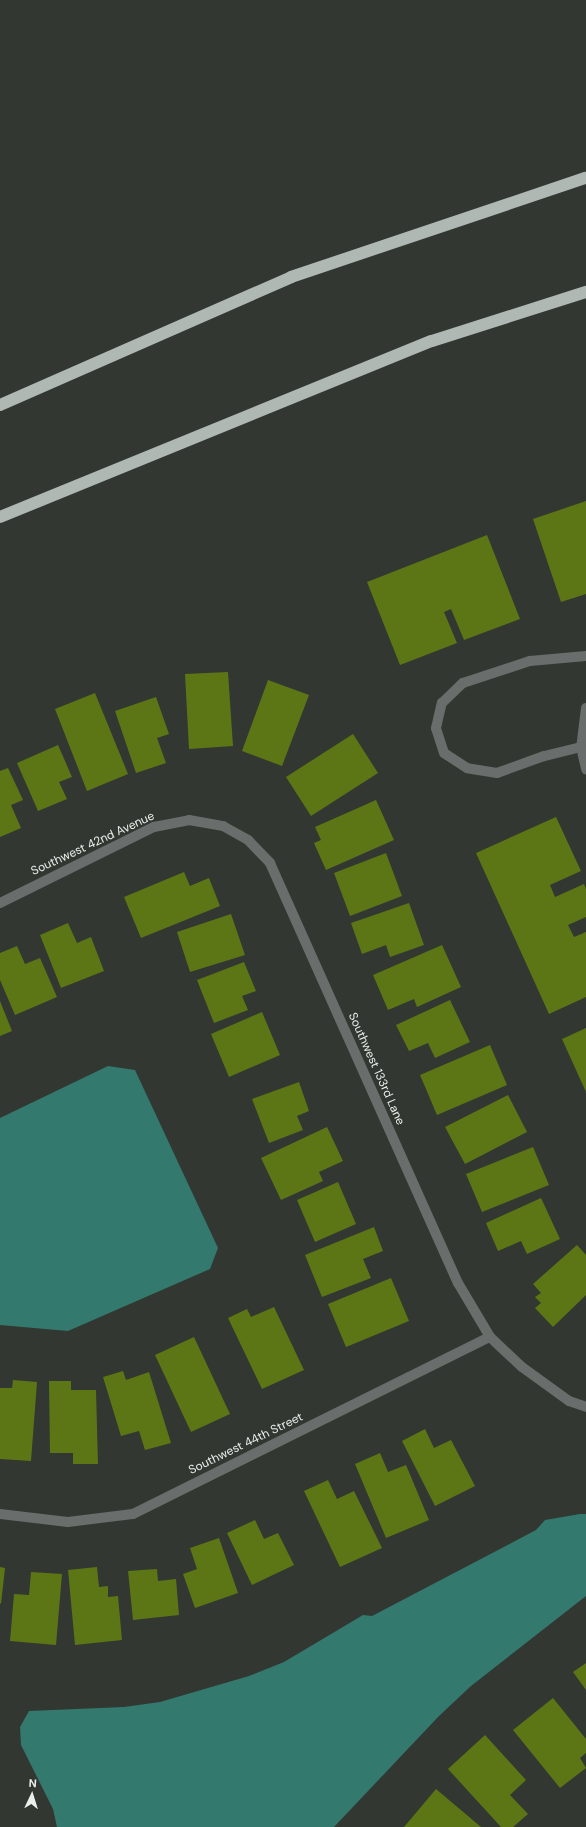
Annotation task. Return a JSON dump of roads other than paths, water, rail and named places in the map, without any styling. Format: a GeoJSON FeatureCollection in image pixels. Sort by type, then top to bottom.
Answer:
{"type":"FeatureCollection","features":[{"type":"Feature","properties":{"kind":"highway"},"geometry":{"type":"LineString","coordinates":[[0,405],[291,277],[586,178]]}},
{"type":"Feature","properties":{"kind":"highway"},"geometry":{"type":"LineString","coordinates":[[0,518],[432,341],[586,292]]}},
{"type":"Feature","properties":{"kind":"street"},"geometry":{"type":"LineString","coordinates":[[581,747],[544,756],[497,773],[467,768],[444,753],[436,728],[442,703],[463,683],[530,661],[586,656]]}},
{"type":"Feature","properties":{"kind":"street"},"geometry":{"type":"LineString","coordinates":[[585,711],[581,747],[586,769]]}},
{"type":"Feature","properties":{"kind":"street","name":"Southwest 42nd Avenue"},"geometry":{"type":"LineString","coordinates":[[0,903],[154,827],[190,820],[223,826]]}},
{"type":"Feature","properties":{"kind":"street","name":"Southwest 133rd Lane"},"geometry":{"type":"LineString","coordinates":[[223,826],[248,840],[270,863],[458,1283],[490,1337],[522,1367],[570,1401],[586,1407]]}},
{"type":"Feature","properties":{"kind":"street","name":"Southwest 44th Street"},"geometry":{"type":"LineString","coordinates":[[0,1514],[68,1522],[134,1514],[490,1337]]}},
{"type":"Feature","properties":{"kind":"water"},"geometry":{"type":"Polygon","coordinates":[[[108,1066],[135,1070],[218,1248],[210,1269],[68,1331],[0,1325],[0,1118],[108,1066]]]}},
{"type":"Feature","properties":{"kind":"water"},"geometry":{"type":"Polygon","coordinates":[[[586,1514],[586,1596],[471,1686],[439,1716],[334,1827],[57,1827],[53,1809],[21,1745],[20,1727],[29,1711],[124,1707],[160,1702],[249,1676],[284,1662],[363,1615],[372,1616],[536,1530],[545,1520],[586,1514]]]}}]}
